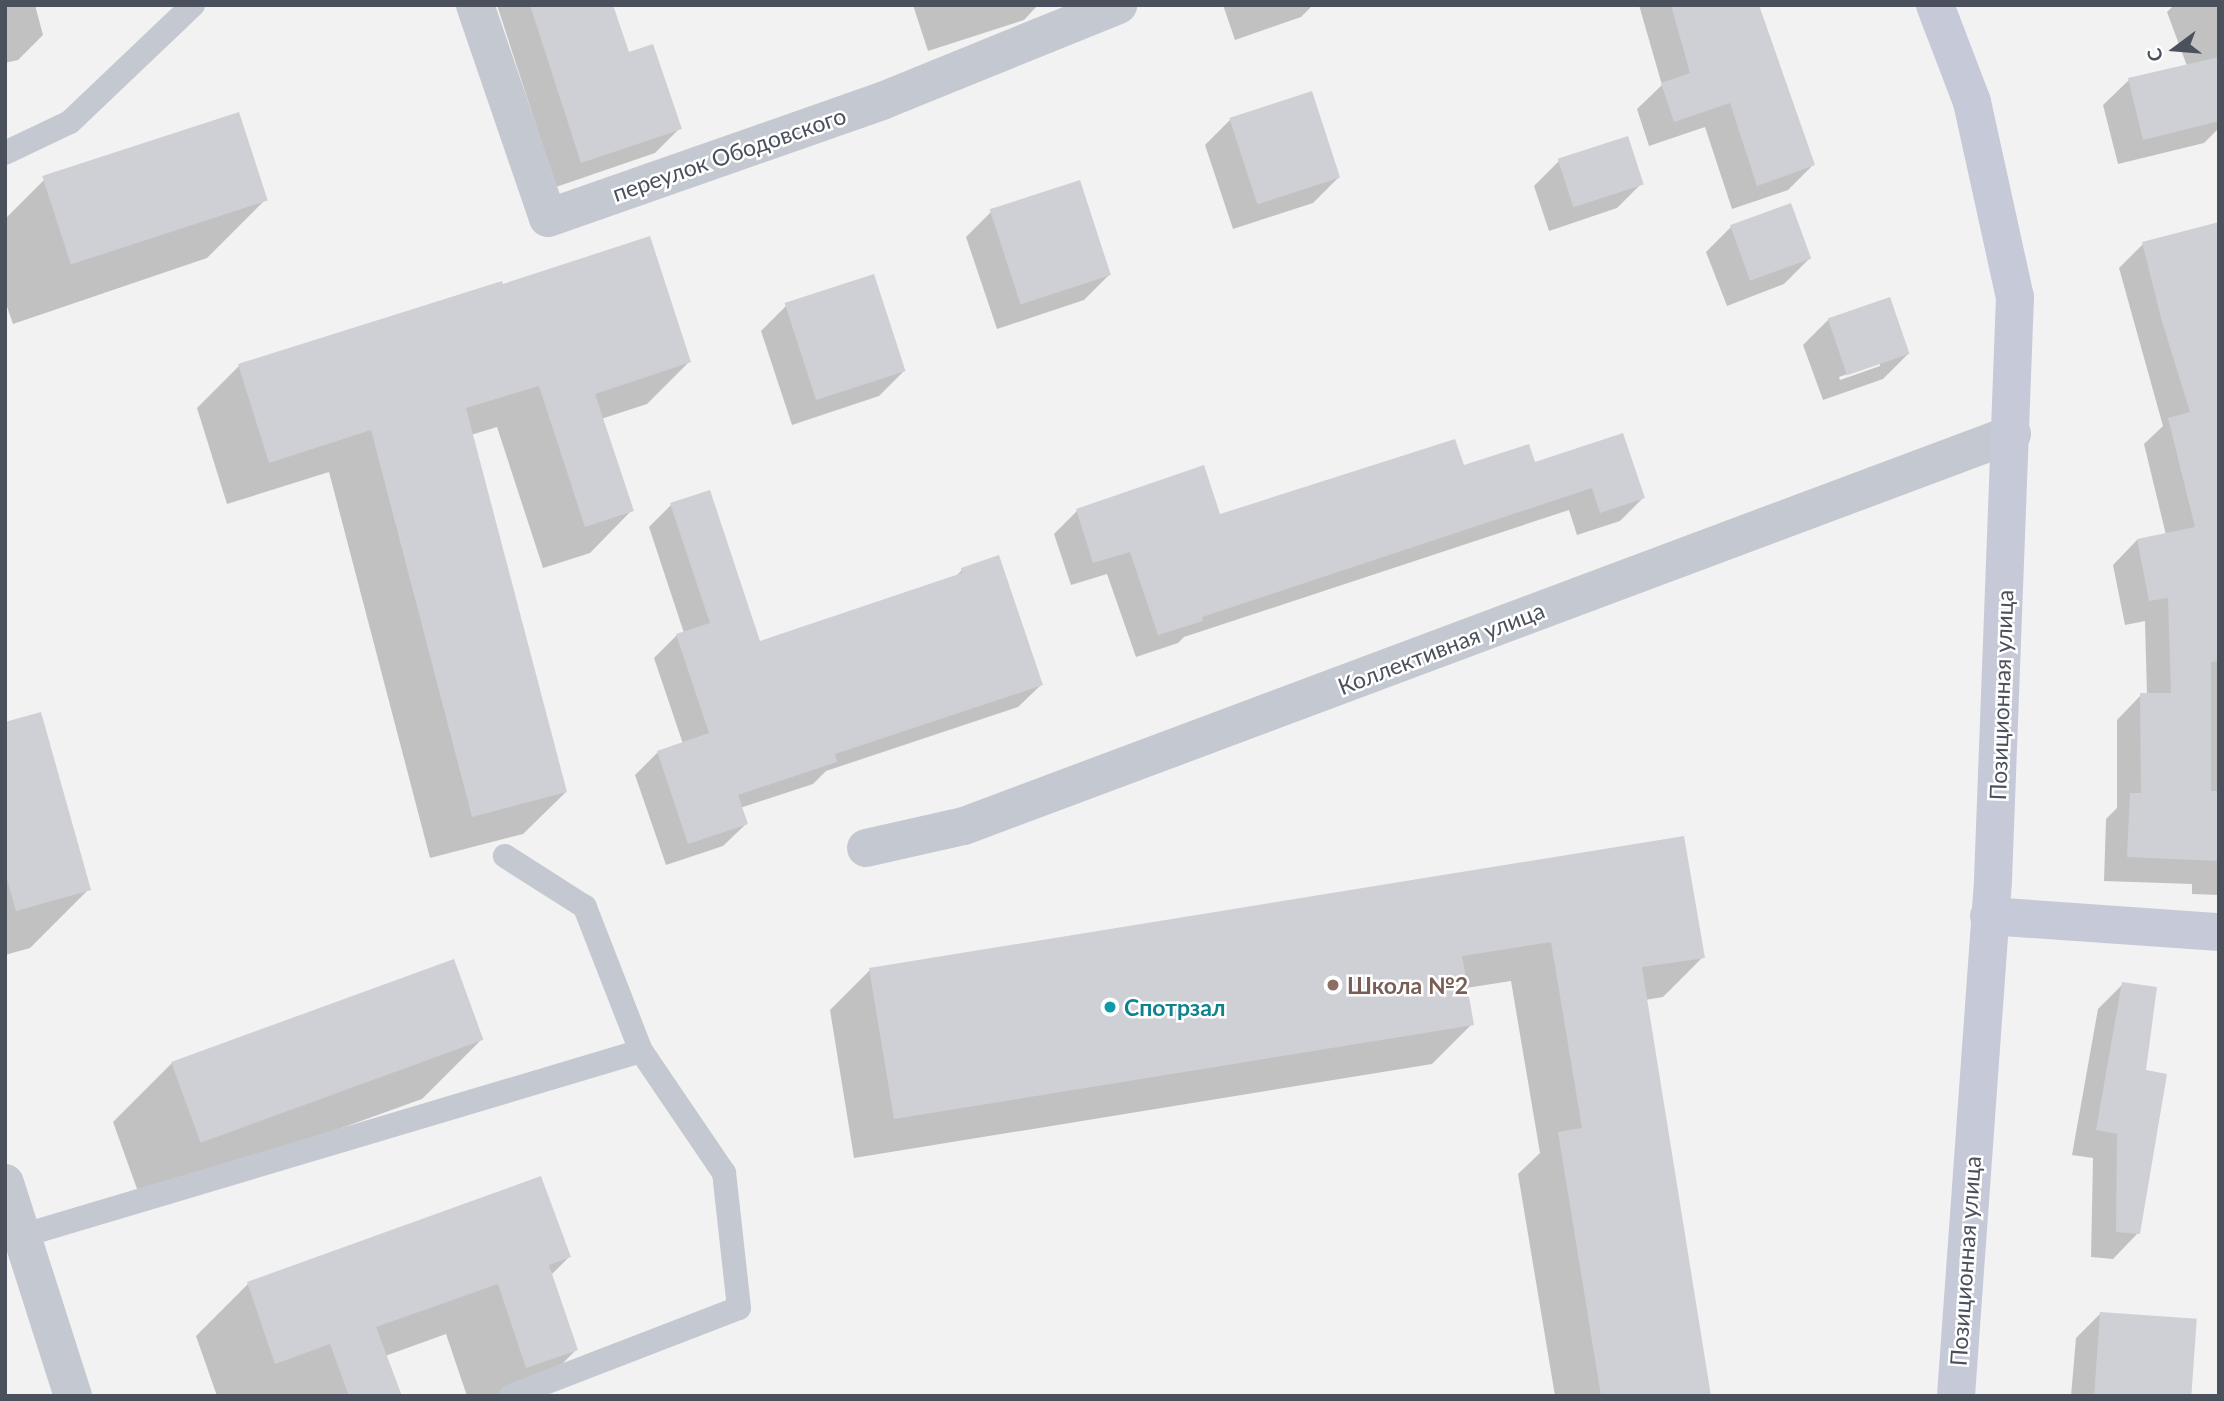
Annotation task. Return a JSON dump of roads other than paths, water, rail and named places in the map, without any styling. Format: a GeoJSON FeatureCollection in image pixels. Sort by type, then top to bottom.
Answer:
{"type":"FeatureCollection","features":[{"type":"Feature","properties":{"kind":"street","name":"переулок Ободовского"},"geometry":{"type":"LineString","coordinates":[[475,5],[548,218],[882,101],[1118,5]]}},
{"type":"Feature","properties":{"kind":"street","name":"Позиционная улица"},"geometry":{"type":"LineString","coordinates":[[1935,5],[1972,102],[2015,297],[2012,434],[1993,881],[1956,1396]]}},
{"type":"Feature","properties":{"kind":"street","name":"Коллективная улица"},"geometry":{"type":"LineString","coordinates":[[866,848],[964,826],[2012,434]]}},
{"type":"Feature","properties":{"kind":"street"},"geometry":{"type":"LineString","coordinates":[[1989,916],[2219,932]]}},
{"type":"Feature","properties":{"kind":"street"},"geometry":{"type":"LineString","coordinates":[[5,1183],[73,1396]]}},
{"type":"Feature","properties":{"kind":"lane"},"geometry":{"type":"LineString","coordinates":[[5,153],[70,122],[193,5]]}},
{"type":"Feature","properties":{"kind":"lane"},"geometry":{"type":"LineString","coordinates":[[505,856],[585,907],[641,1051],[724,1173],[739,1308],[511,1396]]}},
{"type":"Feature","properties":{"kind":"lane"},"geometry":{"type":"LineString","coordinates":[[21,1236],[641,1051]]}},
{"type":"Feature","properties":{"kind":"place","name":"Школа №2"},"geometry":{"type":"Point","coordinates":[1333,985]}},
{"type":"Feature","properties":{"kind":"place","name":"Спотрзал"},"geometry":{"type":"Point","coordinates":[1110,1007]}}]}
